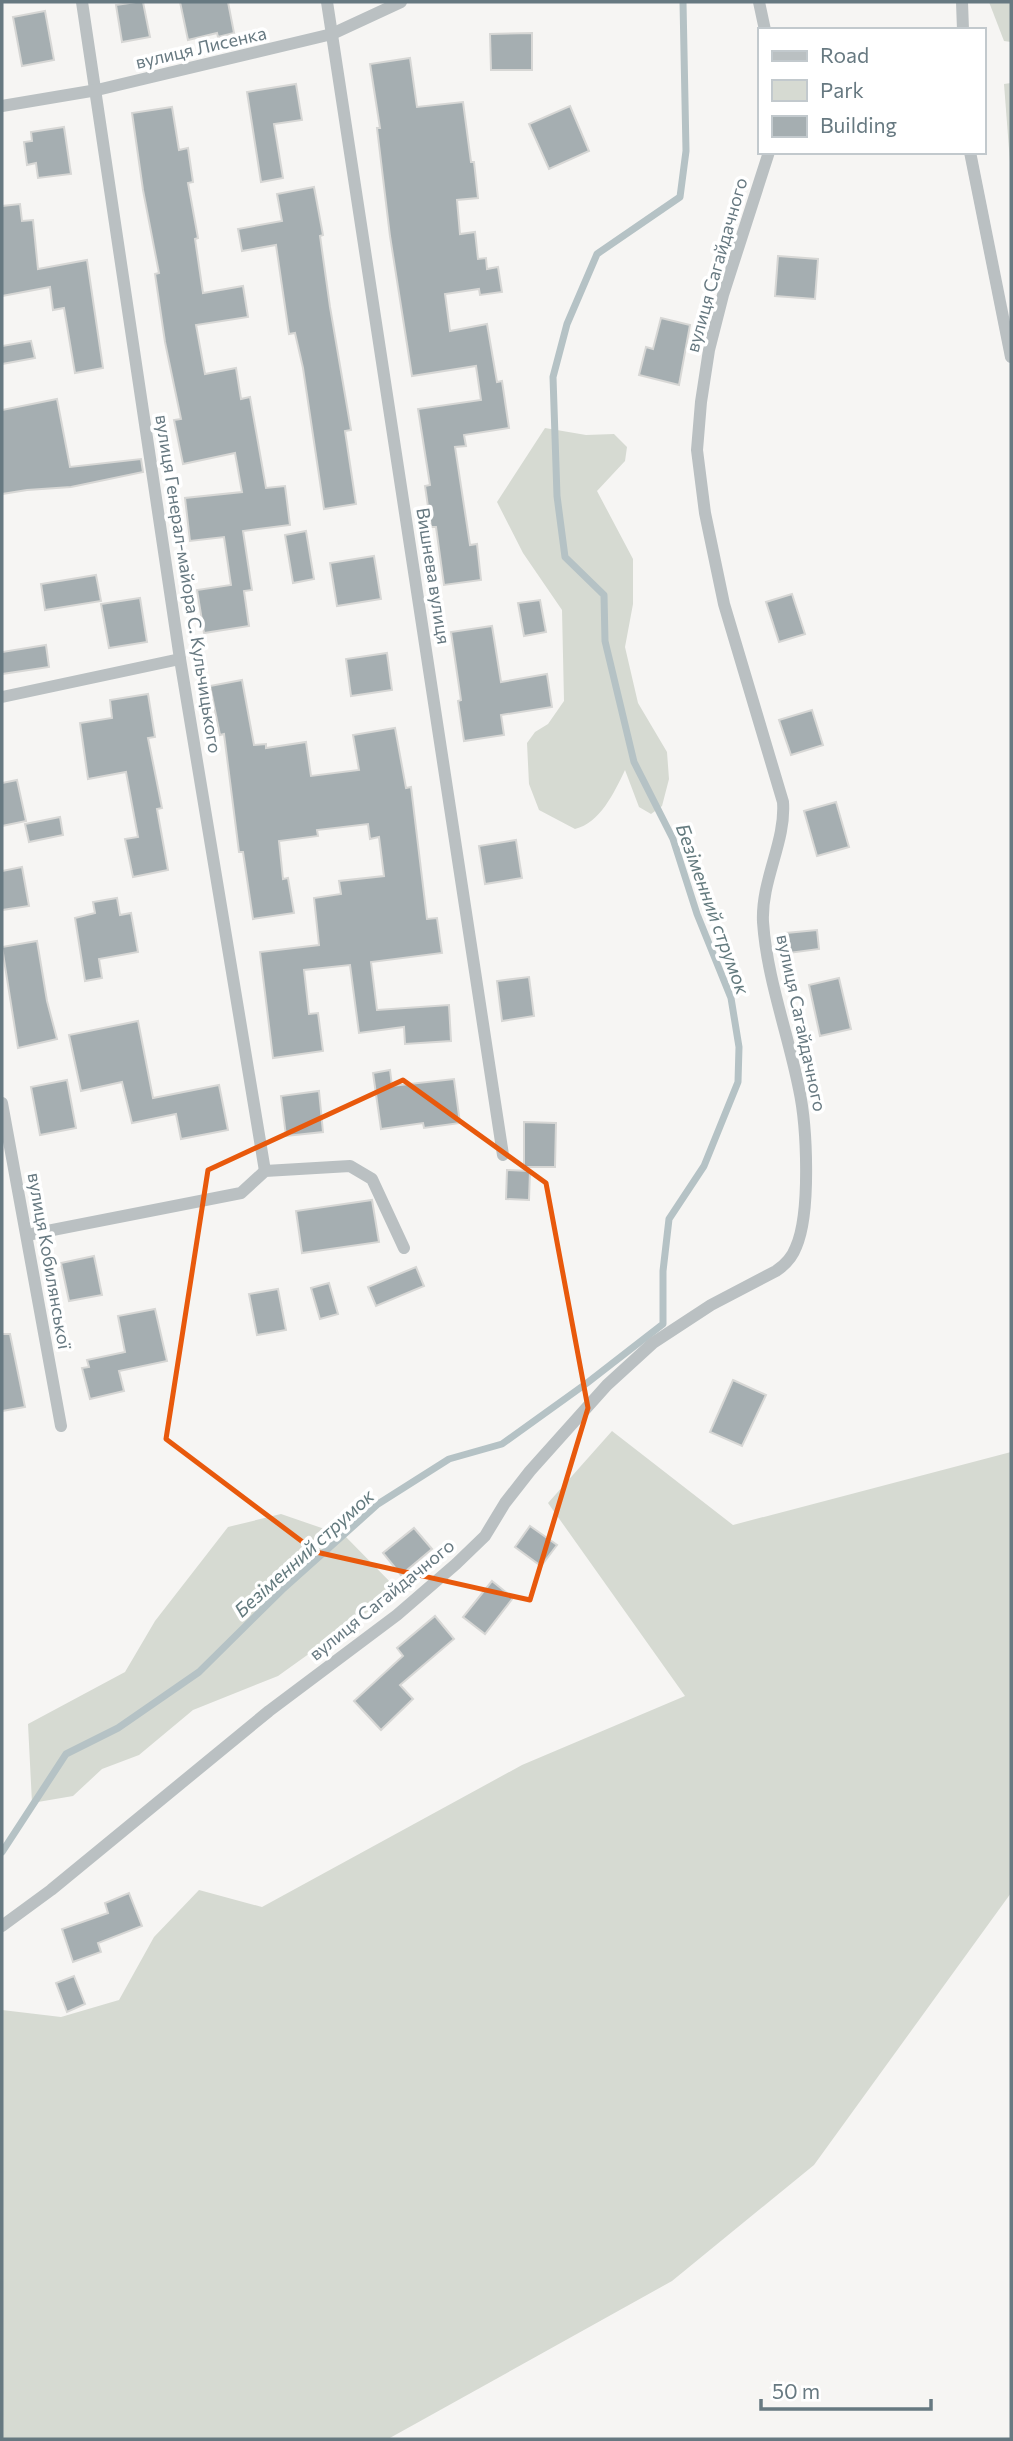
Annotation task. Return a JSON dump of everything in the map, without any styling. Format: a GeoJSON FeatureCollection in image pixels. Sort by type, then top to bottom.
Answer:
{"type":"FeatureCollection","features":[{"type":"Feature","properties":{"kind":"street","name":"вулиця Генерал-майора С. Кульчицького"},"geometry":{"type":"LineString","coordinates":[[82,2],[180,659],[265,1171]]}},
{"type":"Feature","properties":{"kind":"street","name":"Вишнева вулиця"},"geometry":{"type":"LineString","coordinates":[[327,2],[503,1155]]}},
{"type":"Feature","properties":{"kind":"street","name":"вулиця Лисенка"},"geometry":{"type":"LineString","coordinates":[[2,106],[97,90],[332,34],[401,2]]}},
{"type":"Feature","properties":{"kind":"street"},"geometry":{"type":"LineString","coordinates":[[759,2],[765,28]]}},
{"type":"Feature","properties":{"kind":"street"},"geometry":{"type":"LineString","coordinates":[[962,2],[963,28]]}},
{"type":"Feature","properties":{"kind":"street","name":"вулиця Сагайдачного"},"geometry":{"type":"LineString","coordinates":[[2,1926],[51,1890],[268,1711],[397,1615],[456,1564],[485,1536],[505,1503],[530,1472],[607,1385],[653,1343],[710,1305],[776,1271],[795,1251],[801,1231],[804,1198],[804,1120],[794,1066],[776,998],[763,920],[765,886],[783,817],[783,802],[724,604],[705,513],[697,450],[709,350],[723,295],[768,154]]}},
{"type":"Feature","properties":{"kind":"street"},"geometry":{"type":"LineString","coordinates":[[970,154],[1011,357]]}},
{"type":"Feature","properties":{"kind":"street"},"geometry":{"type":"LineString","coordinates":[[2,697],[180,659]]}},
{"type":"Feature","properties":{"kind":"street","name":"вулиця Кобилянської"},"geometry":{"type":"LineString","coordinates":[[2,1103],[61,1426]]}},
{"type":"Feature","properties":{"kind":"street"},"geometry":{"type":"LineString","coordinates":[[27,1235],[241,1193],[265,1171],[351,1166],[372,1179],[404,1248]]}},
{"type":"Feature","properties":{"kind":"highlighted area"},"geometry":{"type":"Polygon","coordinates":[[[403,1080],[546,1183],[588,1408],[530,1600],[316,1552],[166,1439],[208,1170],[403,1080]]]}},
{"type":"Feature","properties":{"kind":"green space"},"geometry":{"type":"Polygon","coordinates":[[[989,2],[1011,2],[1011,42],[1004,41],[989,2]]]}},
{"type":"Feature","properties":{"kind":"green space"},"geometry":{"type":"Polygon","coordinates":[[[1011,83],[1011,175],[1004,84],[1011,83]]]}},
{"type":"Feature","properties":{"kind":"green space"},"geometry":{"type":"Polygon","coordinates":[[[545,428],[586,435],[614,434],[627,447],[625,461],[597,491],[633,559],[633,604],[625,647],[638,703],[667,752],[669,779],[662,806],[651,814],[639,807],[625,770],[599,814],[584,826],[575,829],[539,810],[529,784],[527,743],[535,732],[548,724],[564,701],[562,610],[523,553],[497,502],[545,428]]]}},
{"type":"Feature","properties":{"kind":"green space"},"geometry":{"type":"Polygon","coordinates":[[[612,1431],[733,1525],[1011,1452],[1011,1893],[814,2165],[672,2281],[388,2439],[2,2439],[2,2010],[61,2017],[119,2000],[154,1937],[199,1890],[262,1907],[522,1765],[685,1696],[548,1503],[612,1431]]]}},
{"type":"Feature","properties":{"kind":"green space"},"geometry":{"type":"Polygon","coordinates":[[[281,1514],[345,1536],[398,1590],[278,1676],[193,1710],[139,1755],[102,1769],[73,1796],[32,1803],[28,1724],[125,1672],[155,1621],[228,1527],[281,1514]]]}},
{"type":"Feature","properties":{"kind":"building"},"geometry":{"type":"Polygon","coordinates":[[[143,2],[150,37],[122,42],[116,5],[143,2]]]}},
{"type":"Feature","properties":{"kind":"building"},"geometry":{"type":"Polygon","coordinates":[[[180,2],[228,2],[234,33],[218,37],[217,33],[188,40],[180,2]]]}},
{"type":"Feature","properties":{"kind":"building"},"geometry":{"type":"Polygon","coordinates":[[[45,11],[54,60],[22,66],[13,17],[45,11]]]}},
{"type":"Feature","properties":{"kind":"building"},"geometry":{"type":"Polygon","coordinates":[[[532,33],[532,70],[491,70],[490,34],[532,33]]]}},
{"type":"Feature","properties":{"kind":"building"},"geometry":{"type":"Polygon","coordinates":[[[410,58],[417,107],[463,102],[478,198],[457,200],[460,234],[475,232],[478,259],[486,258],[487,269],[498,267],[502,292],[480,295],[479,289],[445,294],[450,331],[487,324],[497,382],[502,381],[509,428],[464,435],[466,446],[455,447],[470,545],[477,544],[481,580],[444,585],[436,527],[431,527],[425,486],[430,485],[418,409],[481,400],[476,366],[412,376],[390,236],[377,128],[380,128],[370,64],[410,58]]]}},
{"type":"Feature","properties":{"kind":"building"},"geometry":{"type":"Polygon","coordinates":[[[296,84],[302,120],[274,124],[283,178],[261,182],[247,92],[296,84]]]}},
{"type":"Feature","properties":{"kind":"building"},"geometry":{"type":"Polygon","coordinates":[[[570,106],[589,151],[549,169],[529,124],[570,106]]]}},
{"type":"Feature","properties":{"kind":"building"},"geometry":{"type":"Polygon","coordinates":[[[172,107],[179,150],[188,148],[193,182],[188,183],[198,238],[195,239],[203,293],[243,286],[248,317],[196,325],[205,374],[236,368],[241,399],[250,397],[266,488],[285,486],[290,525],[243,531],[252,590],[244,591],[249,626],[204,633],[197,590],[231,585],[224,537],[190,541],[185,498],[242,492],[235,453],[183,464],[174,420],[181,419],[165,342],[155,274],[159,273],[132,113],[172,107]]]}},
{"type":"Feature","properties":{"kind":"building"},"geometry":{"type":"Polygon","coordinates":[[[64,127],[71,174],[38,178],[36,163],[27,165],[24,142],[32,141],[31,132],[64,127]]]}},
{"type":"Feature","properties":{"kind":"building"},"geometry":{"type":"Polygon","coordinates":[[[314,187],[323,235],[320,236],[330,307],[351,430],[345,431],[356,504],[324,509],[303,368],[295,333],[289,334],[276,245],[242,251],[238,229],[282,221],[277,194],[314,187]]]}},
{"type":"Feature","properties":{"kind":"building"},"geometry":{"type":"Polygon","coordinates":[[[20,204],[22,221],[33,220],[38,269],[87,260],[103,368],[75,373],[64,308],[53,310],[50,287],[2,296],[2,206],[20,204]]]}},
{"type":"Feature","properties":{"kind":"building"},"geometry":{"type":"Polygon","coordinates":[[[778,256],[818,259],[815,299],[775,296],[778,256]]]}},
{"type":"Feature","properties":{"kind":"building"},"geometry":{"type":"Polygon","coordinates":[[[661,318],[690,325],[679,385],[639,375],[646,347],[653,349],[661,318]]]}},
{"type":"Feature","properties":{"kind":"building"},"geometry":{"type":"Polygon","coordinates":[[[31,341],[35,358],[2,364],[2,346],[31,341]]]}},
{"type":"Feature","properties":{"kind":"building"},"geometry":{"type":"Polygon","coordinates":[[[57,399],[70,467],[141,459],[143,472],[71,487],[2,494],[2,410],[57,399]]]}},
{"type":"Feature","properties":{"kind":"building"},"geometry":{"type":"Polygon","coordinates":[[[306,531],[314,579],[293,583],[285,535],[306,531]]]}},
{"type":"Feature","properties":{"kind":"building"},"geometry":{"type":"Polygon","coordinates":[[[374,556],[381,599],[337,606],[330,563],[374,556]]]}},
{"type":"Feature","properties":{"kind":"building"},"geometry":{"type":"Polygon","coordinates":[[[96,575],[101,601],[45,610],[41,584],[96,575]]]}},
{"type":"Feature","properties":{"kind":"building"},"geometry":{"type":"Polygon","coordinates":[[[792,594],[805,634],[779,642],[766,602],[792,594]]]}},
{"type":"Feature","properties":{"kind":"building"},"geometry":{"type":"Polygon","coordinates":[[[140,598],[147,642],[109,648],[101,604],[140,598]]]}},
{"type":"Feature","properties":{"kind":"building"},"geometry":{"type":"Polygon","coordinates":[[[540,600],[546,632],[524,636],[518,603],[540,600]]]}},
{"type":"Feature","properties":{"kind":"building"},"geometry":{"type":"Polygon","coordinates":[[[492,626],[501,682],[547,674],[552,707],[501,715],[504,735],[464,741],[451,632],[492,626]]]}},
{"type":"Feature","properties":{"kind":"building"},"geometry":{"type":"Polygon","coordinates":[[[46,645],[49,667],[2,674],[2,652],[46,645]]]}},
{"type":"Feature","properties":{"kind":"building"},"geometry":{"type":"Polygon","coordinates":[[[387,653],[392,690],[351,696],[346,659],[387,653]]]}},
{"type":"Feature","properties":{"kind":"building"},"geometry":{"type":"Polygon","coordinates":[[[242,680],[254,745],[266,744],[266,748],[306,742],[311,776],[359,770],[353,735],[395,728],[406,788],[411,787],[427,919],[437,918],[442,953],[371,962],[377,1010],[449,1005],[451,1041],[405,1044],[404,1027],[359,1033],[350,965],[304,970],[309,1014],[318,1013],[323,1051],[273,1058],[260,952],[319,945],[314,898],[341,894],[339,881],[384,876],[379,837],[370,839],[368,824],[317,830],[318,836],[279,841],[283,879],[288,878],[294,913],[253,919],[243,852],[239,852],[224,734],[220,735],[210,686],[242,680]]]}},
{"type":"Feature","properties":{"kind":"building"},"geometry":{"type":"Polygon","coordinates":[[[148,694],[155,737],[148,738],[162,808],[157,809],[168,870],[133,877],[125,839],[138,837],[126,772],[88,779],[80,723],[112,718],[110,700],[148,694]]]}},
{"type":"Feature","properties":{"kind":"building"},"geometry":{"type":"Polygon","coordinates":[[[812,710],[823,745],[791,755],[779,720],[812,710]]]}},
{"type":"Feature","properties":{"kind":"building"},"geometry":{"type":"Polygon","coordinates":[[[17,780],[26,821],[2,826],[2,783],[17,780]]]}},
{"type":"Feature","properties":{"kind":"building"},"geometry":{"type":"Polygon","coordinates":[[[836,802],[849,847],[817,856],[804,811],[836,802]]]}},
{"type":"Feature","properties":{"kind":"building"},"geometry":{"type":"Polygon","coordinates":[[[60,817],[63,835],[29,842],[25,824],[60,817]]]}},
{"type":"Feature","properties":{"kind":"building"},"geometry":{"type":"Polygon","coordinates":[[[516,840],[522,878],[485,884],[479,846],[516,840]]]}},
{"type":"Feature","properties":{"kind":"building"},"geometry":{"type":"Polygon","coordinates":[[[22,867],[29,906],[2,910],[2,871],[22,867]]]}},
{"type":"Feature","properties":{"kind":"building"},"geometry":{"type":"Polygon","coordinates":[[[117,898],[120,915],[131,913],[138,952],[99,959],[102,978],[85,981],[75,918],[95,913],[93,902],[117,898]]]}},
{"type":"Feature","properties":{"kind":"building"},"geometry":{"type":"Polygon","coordinates":[[[817,930],[819,949],[789,953],[786,933],[817,930]]]}},
{"type":"Feature","properties":{"kind":"building"},"geometry":{"type":"Polygon","coordinates":[[[37,941],[47,1001],[57,1039],[18,1048],[2,947],[37,941]]]}},
{"type":"Feature","properties":{"kind":"building"},"geometry":{"type":"Polygon","coordinates":[[[529,977],[534,1016],[502,1021],[497,981],[529,977]]]}},
{"type":"Feature","properties":{"kind":"building"},"geometry":{"type":"Polygon","coordinates":[[[839,978],[851,1029],[820,1036],[809,985],[839,978]]]}},
{"type":"Feature","properties":{"kind":"building"},"geometry":{"type":"Polygon","coordinates":[[[138,1021],[153,1098],[219,1085],[228,1130],[181,1139],[176,1114],[132,1123],[122,1082],[81,1091],[69,1035],[138,1021]]]}},
{"type":"Feature","properties":{"kind":"building"},"geometry":{"type":"Polygon","coordinates":[[[390,1070],[392,1086],[454,1079],[460,1123],[424,1128],[423,1123],[381,1129],[373,1073],[390,1070]]]}},
{"type":"Feature","properties":{"kind":"building"},"geometry":{"type":"Polygon","coordinates":[[[67,1080],[76,1128],[40,1135],[31,1087],[67,1080]]]}},
{"type":"Feature","properties":{"kind":"building"},"geometry":{"type":"Polygon","coordinates":[[[319,1091],[323,1132],[286,1136],[281,1096],[319,1091]]]}},
{"type":"Feature","properties":{"kind":"building"},"geometry":{"type":"Polygon","coordinates":[[[524,1122],[556,1123],[555,1167],[524,1167],[524,1122]]]}},
{"type":"Feature","properties":{"kind":"building"},"geometry":{"type":"Polygon","coordinates":[[[507,1170],[530,1171],[529,1200],[506,1199],[507,1170]]]}},
{"type":"Feature","properties":{"kind":"building"},"geometry":{"type":"Polygon","coordinates":[[[372,1200],[379,1242],[302,1253],[296,1211],[372,1200]]]}},
{"type":"Feature","properties":{"kind":"building"},"geometry":{"type":"Polygon","coordinates":[[[94,1256],[102,1295],[69,1301],[61,1263],[94,1256]]]}},
{"type":"Feature","properties":{"kind":"building"},"geometry":{"type":"Polygon","coordinates":[[[416,1267],[424,1286],[376,1306],[368,1287],[416,1267]]]}},
{"type":"Feature","properties":{"kind":"building"},"geometry":{"type":"Polygon","coordinates":[[[329,1283],[338,1314],[320,1319],[311,1288],[329,1283]]]}},
{"type":"Feature","properties":{"kind":"building"},"geometry":{"type":"Polygon","coordinates":[[[278,1289],[286,1330],[257,1335],[249,1294],[278,1289]]]}},
{"type":"Feature","properties":{"kind":"building"},"geometry":{"type":"Polygon","coordinates":[[[155,1309],[167,1361],[119,1371],[124,1391],[90,1399],[82,1368],[89,1367],[87,1360],[125,1352],[118,1316],[155,1309]]]}},
{"type":"Feature","properties":{"kind":"building"},"geometry":{"type":"Polygon","coordinates":[[[2,1334],[10,1334],[25,1407],[2,1411],[2,1334]]]}},
{"type":"Feature","properties":{"kind":"building"},"geometry":{"type":"Polygon","coordinates":[[[733,1380],[766,1395],[742,1446],[710,1432],[733,1380]]]}},
{"type":"Feature","properties":{"kind":"building"},"geometry":{"type":"Polygon","coordinates":[[[530,1526],[557,1545],[541,1566],[515,1547],[530,1526]]]}},
{"type":"Feature","properties":{"kind":"building"},"geometry":{"type":"Polygon","coordinates":[[[414,1528],[432,1549],[401,1575],[383,1553],[414,1528]]]}},
{"type":"Feature","properties":{"kind":"building"},"geometry":{"type":"Polygon","coordinates":[[[492,1581],[513,1598],[485,1634],[463,1617],[492,1581]]]}},
{"type":"Feature","properties":{"kind":"building"},"geometry":{"type":"Polygon","coordinates":[[[435,1616],[454,1639],[400,1685],[413,1699],[381,1730],[354,1701],[403,1656],[397,1648],[435,1616]]]}},
{"type":"Feature","properties":{"kind":"building"},"geometry":{"type":"Polygon","coordinates":[[[129,1893],[142,1926],[98,1943],[101,1952],[73,1962],[62,1929],[108,1913],[105,1903],[129,1893]]]}},
{"type":"Feature","properties":{"kind":"building"},"geometry":{"type":"Polygon","coordinates":[[[74,1976],[85,2004],[67,2012],[56,1983],[74,1976]]]}},
{"type":"Feature","properties":{"kind":"waterway","name":"Безіменний струмок"},"geometry":{"type":"LineString","coordinates":[[2,1852],[66,1754],[118,1728],[199,1672],[282,1590],[378,1504],[449,1459],[502,1444],[663,1324],[663,1271],[669,1219],[704,1166],[738,1082],[739,1047],[731,998],[697,914],[673,839],[634,762],[605,641],[604,595],[565,557],[557,496],[553,377],[567,324],[597,254],[680,197],[686,151],[683,2]]}}]}
